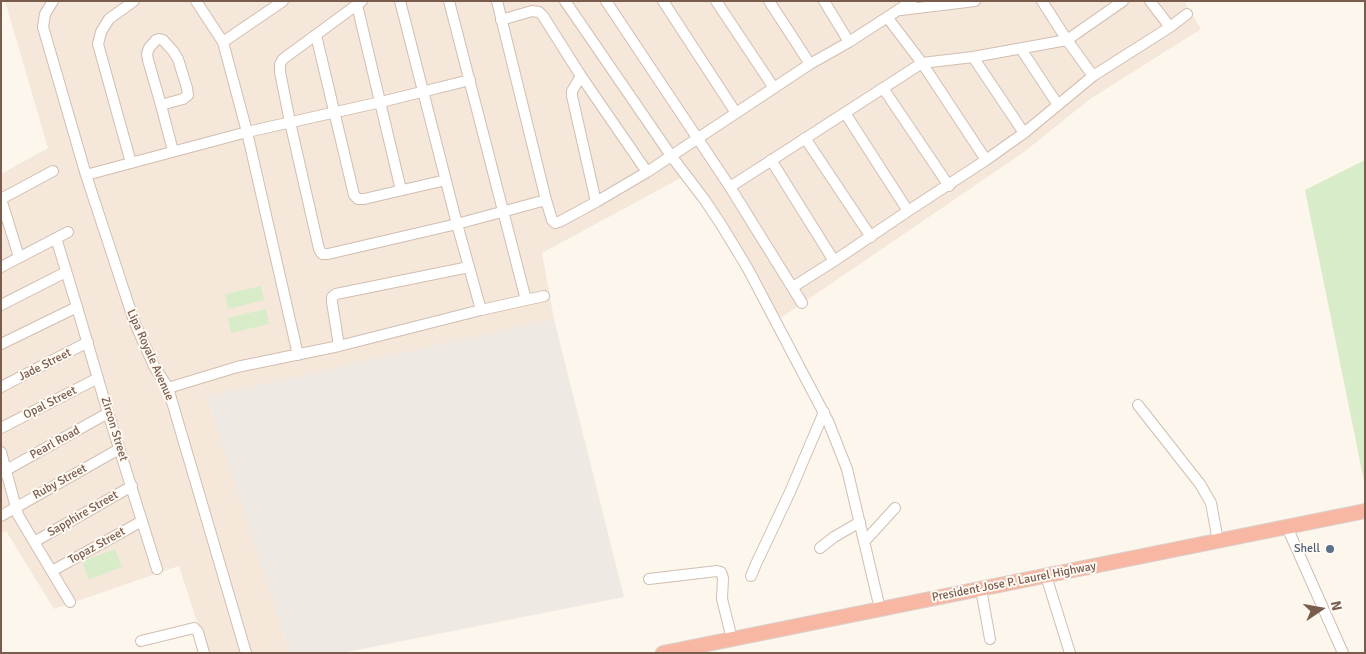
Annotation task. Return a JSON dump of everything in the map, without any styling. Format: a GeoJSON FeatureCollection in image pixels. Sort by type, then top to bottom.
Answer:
{"type":"FeatureCollection","features":[{"type":"Feature","properties":{"kind":"highway","name":"President Jose P. Laurel Highway"},"geometry":{"type":"LineString","coordinates":[[662,653],[697,649],[732,639],[1365,511]]}},
{"type":"Feature","properties":{"kind":"street","name":"Lipa Royale Avenue"},"geometry":{"type":"LineString","coordinates":[[53,1],[45,14],[43,27],[86,175],[134,321],[154,366],[168,388],[246,653]]}},
{"type":"Feature","properties":{"kind":"street"},"geometry":{"type":"LineString","coordinates":[[131,163],[98,44],[101,32],[110,19],[134,1]]}},
{"type":"Feature","properties":{"kind":"street"},"geometry":{"type":"LineString","coordinates":[[223,42],[283,1]]}},
{"type":"Feature","properties":{"kind":"street"},"geometry":{"type":"LineString","coordinates":[[400,1],[481,310]]}},
{"type":"Feature","properties":{"kind":"street"},"geometry":{"type":"LineString","coordinates":[[450,1],[526,300]]}},
{"type":"Feature","properties":{"kind":"street"},"geometry":{"type":"LineString","coordinates":[[497,1],[546,200],[552,220],[555,223],[561,222],[672,157],[810,64],[849,42],[912,1]]}},
{"type":"Feature","properties":{"kind":"street"},"geometry":{"type":"LineString","coordinates":[[565,1],[672,157],[718,219],[748,269],[824,412],[848,469],[880,609]]}},
{"type":"Feature","properties":{"kind":"street"},"geometry":{"type":"LineString","coordinates":[[606,1],[730,187],[802,303]]}},
{"type":"Feature","properties":{"kind":"street"},"geometry":{"type":"LineString","coordinates":[[663,1],[736,113]]}},
{"type":"Feature","properties":{"kind":"street"},"geometry":{"type":"LineString","coordinates":[[716,1],[774,88]]}},
{"type":"Feature","properties":{"kind":"street"},"geometry":{"type":"LineString","coordinates":[[769,1],[810,64]]}},
{"type":"Feature","properties":{"kind":"street"},"geometry":{"type":"LineString","coordinates":[[824,1],[849,42]]}},
{"type":"Feature","properties":{"kind":"street"},"geometry":{"type":"LineString","coordinates":[[899,10],[974,1]]}},
{"type":"Feature","properties":{"kind":"street"},"geometry":{"type":"LineString","coordinates":[[1042,1],[1093,76]]}},
{"type":"Feature","properties":{"kind":"street"},"geometry":{"type":"LineString","coordinates":[[730,187],[922,63],[973,57],[1067,40],[1123,1]]}},
{"type":"Feature","properties":{"kind":"street"},"geometry":{"type":"LineString","coordinates":[[1150,1],[1170,27]]}},
{"type":"Feature","properties":{"kind":"street"},"geometry":{"type":"LineString","coordinates":[[200,3],[223,42],[247,132],[298,355]]}},
{"type":"Feature","properties":{"kind":"street"},"geometry":{"type":"LineString","coordinates":[[402,190],[360,3],[283,59],[280,64],[290,122],[319,249],[322,254],[457,224],[546,200]]}},
{"type":"Feature","properties":{"kind":"street"},"geometry":{"type":"LineString","coordinates":[[501,20],[532,11],[539,12],[543,16],[581,76],[647,172]]}},
{"type":"Feature","properties":{"kind":"street"},"geometry":{"type":"LineString","coordinates":[[792,287],[834,262],[986,160],[1024,133],[1093,76],[1170,27],[1186,14]]}},
{"type":"Feature","properties":{"kind":"street"},"geometry":{"type":"LineString","coordinates":[[887,17],[922,63],[986,160]]}},
{"type":"Feature","properties":{"kind":"street"},"geometry":{"type":"LineString","coordinates":[[316,34],[354,195],[358,199],[364,199],[446,180]]}},
{"type":"Feature","properties":{"kind":"street"},"geometry":{"type":"LineString","coordinates":[[160,105],[183,99],[188,95],[178,59],[163,40],[159,39],[149,48],[148,54],[160,105],[173,151]]}},
{"type":"Feature","properties":{"kind":"street"},"geometry":{"type":"LineString","coordinates":[[1021,49],[1058,105]]}},
{"type":"Feature","properties":{"kind":"street"},"geometry":{"type":"LineString","coordinates":[[973,57],[1024,133]]}},
{"type":"Feature","properties":{"kind":"street"},"geometry":{"type":"LineString","coordinates":[[581,76],[572,91],[572,96],[596,202]]}},
{"type":"Feature","properties":{"kind":"street"},"geometry":{"type":"LineString","coordinates":[[86,175],[247,132],[470,80]]}},
{"type":"Feature","properties":{"kind":"street"},"geometry":{"type":"LineString","coordinates":[[883,88],[948,186]]}},
{"type":"Feature","properties":{"kind":"street"},"geometry":{"type":"LineString","coordinates":[[845,113],[908,211]]}},
{"type":"Feature","properties":{"kind":"street"},"geometry":{"type":"LineString","coordinates":[[805,138],[871,237]]}},
{"type":"Feature","properties":{"kind":"street"},"geometry":{"type":"LineString","coordinates":[[771,160],[834,262]]}},
{"type":"Feature","properties":{"kind":"street"},"geometry":{"type":"LineString","coordinates":[[19,257],[1,199],[53,171]]}},
{"type":"Feature","properties":{"kind":"street"},"geometry":{"type":"LineString","coordinates":[[1,267],[68,232]]}},
{"type":"Feature","properties":{"kind":"street","name":"Zircon Street"},"geometry":{"type":"LineString","coordinates":[[56,238],[108,413],[158,569]]}},
{"type":"Feature","properties":{"kind":"street"},"geometry":{"type":"LineString","coordinates":[[339,346],[332,302],[332,297],[336,294],[469,267]]}},
{"type":"Feature","properties":{"kind":"street"},"geometry":{"type":"LineString","coordinates":[[1,305],[66,272]]}},
{"type":"Feature","properties":{"kind":"street"},"geometry":{"type":"LineString","coordinates":[[168,388],[237,368],[339,346],[544,296]]}},
{"type":"Feature","properties":{"kind":"street"},"geometry":{"type":"LineString","coordinates":[[1,344],[78,307]]}},
{"type":"Feature","properties":{"kind":"street","name":"Jade Street"},"geometry":{"type":"LineString","coordinates":[[1,387],[88,342]]}},
{"type":"Feature","properties":{"kind":"street","name":"Opal Street"},"geometry":{"type":"LineString","coordinates":[[1,428],[98,378]]}},
{"type":"Feature","properties":{"kind":"street"},"geometry":{"type":"LineString","coordinates":[[1138,405],[1200,484],[1211,503],[1218,541]]}},
{"type":"Feature","properties":{"kind":"street"},"geometry":{"type":"LineString","coordinates":[[751,576],[824,412]]}},
{"type":"Feature","properties":{"kind":"street","name":"Pearl Road"},"geometry":{"type":"LineString","coordinates":[[4,472],[108,413]]}},
{"type":"Feature","properties":{"kind":"street","name":"Ruby Street"},"geometry":{"type":"LineString","coordinates":[[1,516],[120,449]]}},
{"type":"Feature","properties":{"kind":"street"},"geometry":{"type":"LineString","coordinates":[[1,452],[4,472],[18,515],[70,602]]}},
{"type":"Feature","properties":{"kind":"street","name":"Sapphire Street"},"geometry":{"type":"LineString","coordinates":[[34,542],[132,486]]}},
{"type":"Feature","properties":{"kind":"street"},"geometry":{"type":"LineString","coordinates":[[864,542],[896,508]]}},
{"type":"Feature","properties":{"kind":"street","name":"Topaz Street"},"geometry":{"type":"LineString","coordinates":[[52,571],[142,521]]}},
{"type":"Feature","properties":{"kind":"street"},"geometry":{"type":"LineString","coordinates":[[820,548],[839,533],[860,522]]}},
{"type":"Feature","properties":{"kind":"street"},"geometry":{"type":"LineString","coordinates":[[1287,526],[1343,653]]}},
{"type":"Feature","properties":{"kind":"street"},"geometry":{"type":"LineString","coordinates":[[649,579],[721,572],[723,578],[722,600],[732,639]]}},
{"type":"Feature","properties":{"kind":"street"},"geometry":{"type":"LineString","coordinates":[[1046,576],[1070,653]]}},
{"type":"Feature","properties":{"kind":"street"},"geometry":{"type":"LineString","coordinates":[[981,589],[990,639]]}},
{"type":"Feature","properties":{"kind":"street"},"geometry":{"type":"LineString","coordinates":[[141,642],[194,628],[198,632],[204,653]]}},
{"type":"Feature","properties":{"kind":"shaded area"},"geometry":{"type":"Polygon","coordinates":[[[5,1],[1184,1],[1201,29],[1090,99],[1024,152],[775,322],[690,173],[542,253],[554,319],[207,397],[290,653],[207,653],[179,566],[54,609],[6,531],[1,533],[1,174],[48,148],[5,1]]]}},
{"type":"Feature","properties":{"kind":"shaded area"},"geometry":{"type":"Polygon","coordinates":[[[554,319],[624,597],[342,653],[290,653],[207,397],[554,319]]]}},
{"type":"Feature","properties":{"kind":"green space"},"geometry":{"type":"Polygon","coordinates":[[[1365,160],[1365,486],[1305,190],[1365,160]]]}},
{"type":"Feature","properties":{"kind":"green space"},"geometry":{"type":"Polygon","coordinates":[[[261,286],[264,300],[228,309],[225,294],[261,286]]]}},
{"type":"Feature","properties":{"kind":"green space"},"geometry":{"type":"Polygon","coordinates":[[[266,309],[269,324],[231,333],[228,318],[266,309]]]}},
{"type":"Feature","properties":{"kind":"green space"},"geometry":{"type":"Polygon","coordinates":[[[115,549],[122,567],[89,580],[82,562],[115,549]]]}},
{"type":"Feature","properties":{"kind":"place","name":"Shell"},"geometry":{"type":"Point","coordinates":[1330,549]}}]}
